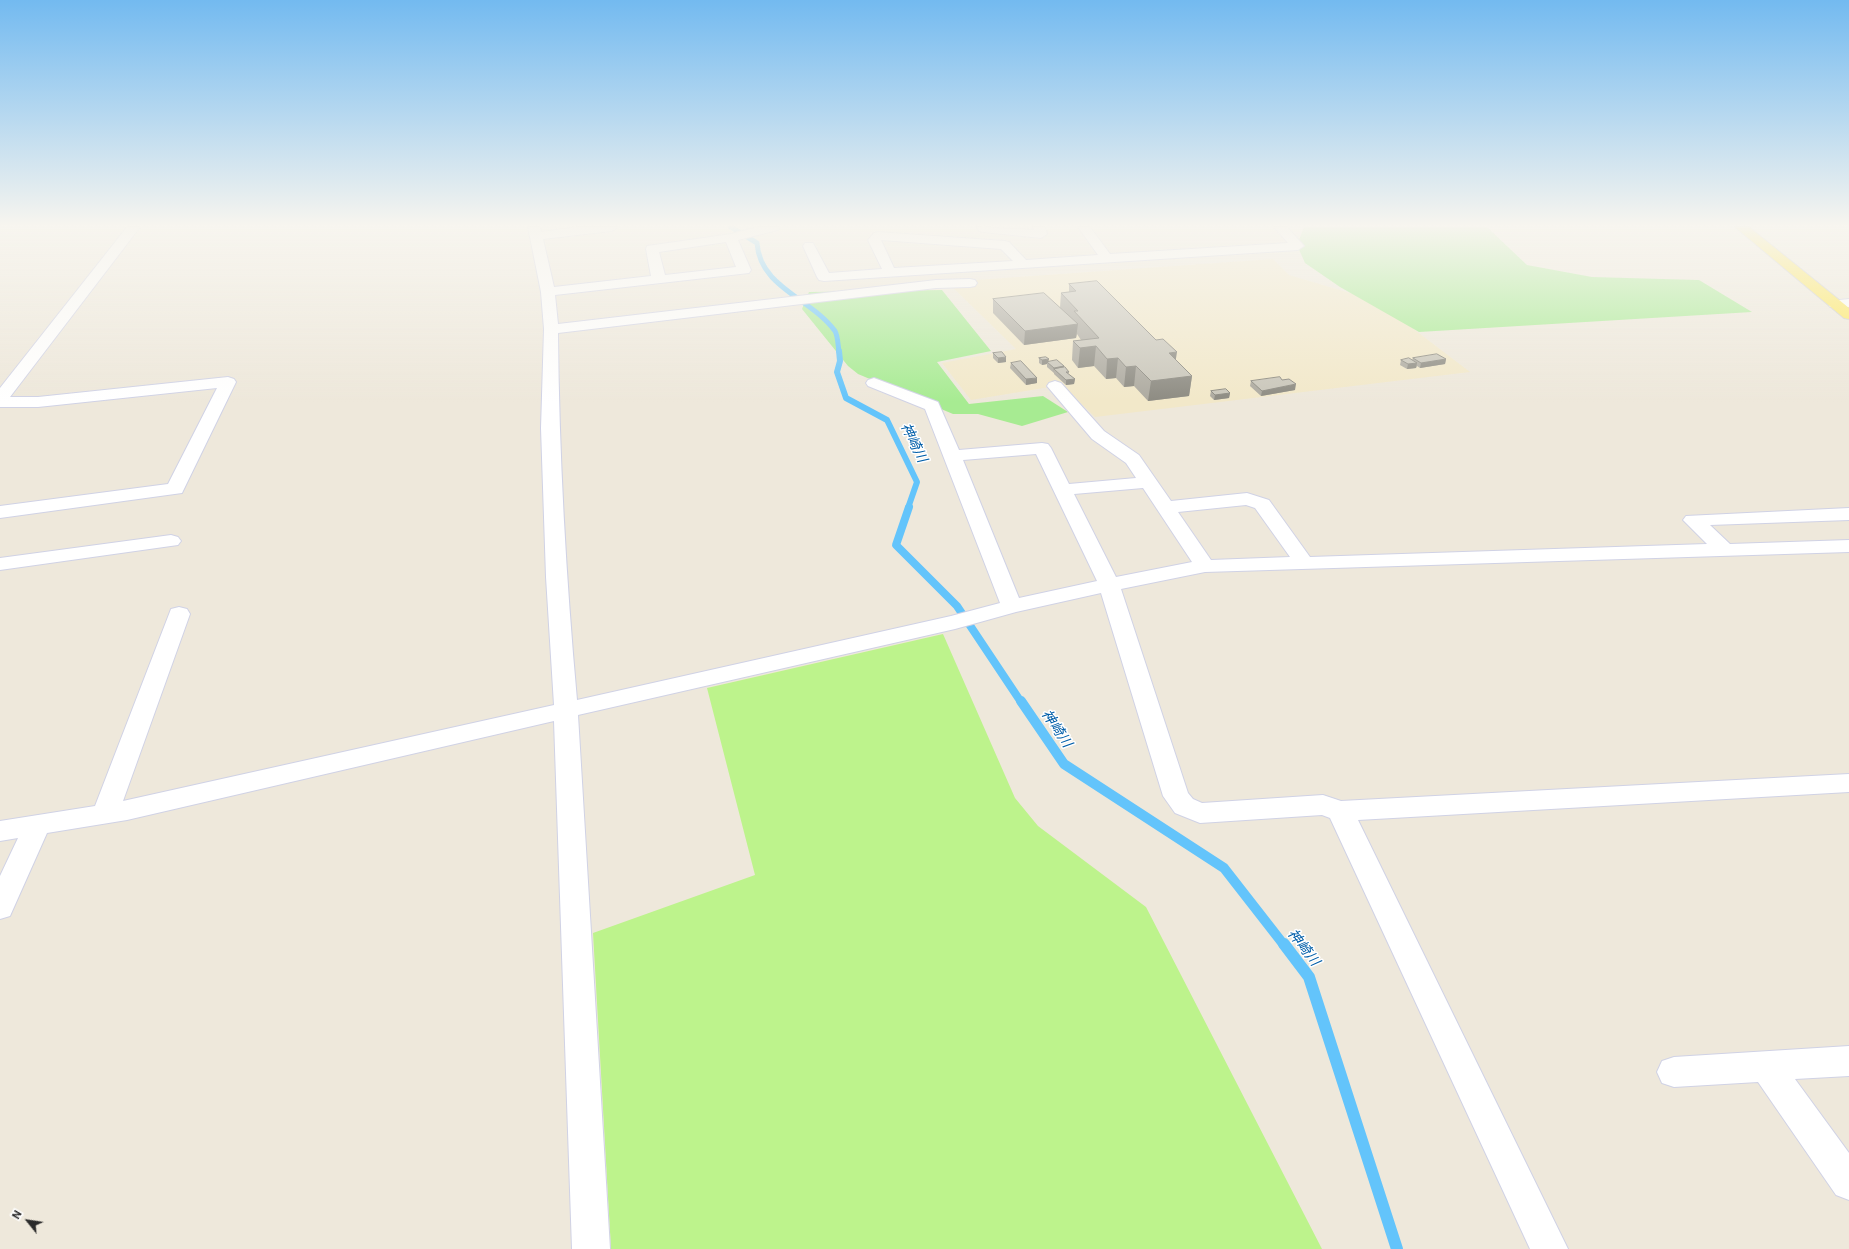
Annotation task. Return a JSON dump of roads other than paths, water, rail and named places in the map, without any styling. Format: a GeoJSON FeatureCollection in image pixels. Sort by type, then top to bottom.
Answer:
{"type":"FeatureCollection","features":[{"type":"Feature","properties":{"kind":"main road"},"geometry":{"type":"LineString","coordinates":[[1817,285],[1842,304],[1849,315]]}},
{"type":"Feature","properties":{"kind":"street"},"geometry":{"type":"LineString","coordinates":[[0,399],[89,285]]}},
{"type":"Feature","properties":{"kind":"street"},"geometry":{"type":"LineString","coordinates":[[547,285],[551,329],[550,428],[556,577],[566,710],[591,1249]]}},
{"type":"Feature","properties":{"kind":"street"},"geometry":{"type":"LineString","coordinates":[[548,292],[610,285]]}},
{"type":"Feature","properties":{"kind":"street"},"geometry":{"type":"LineString","coordinates":[[551,329],[925,285]]}},
{"type":"Feature","properties":{"kind":"street"},"geometry":{"type":"LineString","coordinates":[[0,399],[38,402],[245,379]]}},
{"type":"Feature","properties":{"kind":"street"},"geometry":{"type":"LineString","coordinates":[[0,512],[175,489],[228,382]]}},
{"type":"Feature","properties":{"kind":"street"},"geometry":{"type":"LineString","coordinates":[[874,383],[932,406],[1012,606]]}},
{"type":"Feature","properties":{"kind":"street"},"geometry":{"type":"LineString","coordinates":[[1055,386],[1098,435],[1133,459],[1205,566]]}},
{"type":"Feature","properties":{"kind":"street"},"geometry":{"type":"LineString","coordinates":[[953,456],[1042,448],[1109,585],[1176,796],[1184,806],[1200,813],[1322,805],[1340,811],[1849,783]]}},
{"type":"Feature","properties":{"kind":"street"},"geometry":{"type":"LineString","coordinates":[[1062,490],[1148,482]]}},
{"type":"Feature","properties":{"kind":"street"},"geometry":{"type":"LineString","coordinates":[[1166,507],[1247,499],[1262,504],[1304,563]]}},
{"type":"Feature","properties":{"kind":"street"},"geometry":{"type":"LineString","coordinates":[[1724,549],[1693,520],[1849,514]]}},
{"type":"Feature","properties":{"kind":"street"},"geometry":{"type":"LineString","coordinates":[[0,564],[171,541]]}},
{"type":"Feature","properties":{"kind":"street"},"geometry":{"type":"LineString","coordinates":[[0,831],[105,813],[328,765],[955,622],[1012,606],[1172,571],[1205,566],[1849,546]]}},
{"type":"Feature","properties":{"kind":"street"},"geometry":{"type":"LineString","coordinates":[[105,813],[179,614]]}},
{"type":"Feature","properties":{"kind":"street"},"geometry":{"type":"LineString","coordinates":[[1340,811],[1549,1249]]}},
{"type":"Feature","properties":{"kind":"street"},"geometry":{"type":"LineString","coordinates":[[0,908],[37,825]]}},
{"type":"Feature","properties":{"kind":"street"},"geometry":{"type":"LineString","coordinates":[[1674,1072],[1849,1061]]}},
{"type":"Feature","properties":{"kind":"street"},"geometry":{"type":"LineString","coordinates":[[1766,1066],[1849,1183]]}},
{"type":"Feature","properties":{"kind":"waterway","name":"神崎川"},"geometry":{"type":"LineString","coordinates":[[781,285],[825,320],[835,331],[839,352]]}},
{"type":"Feature","properties":{"kind":"waterway","name":"神崎川"},"geometry":{"type":"LineString","coordinates":[[839,351],[840,361],[837,372],[846,398],[887,420],[917,482],[908,508]]}},
{"type":"Feature","properties":{"kind":"waterway","name":"神崎川"},"geometry":{"type":"LineString","coordinates":[[909,507],[896,545],[957,606],[1021,702]]}},
{"type":"Feature","properties":{"kind":"waterway","name":"神崎川"},"geometry":{"type":"LineString","coordinates":[[1021,701],[1064,764],[1224,868],[1284,945]]}},
{"type":"Feature","properties":{"kind":"waterway","name":"神崎川"},"geometry":{"type":"LineString","coordinates":[[1284,944],[1309,977],[1397,1249]]}}]}
